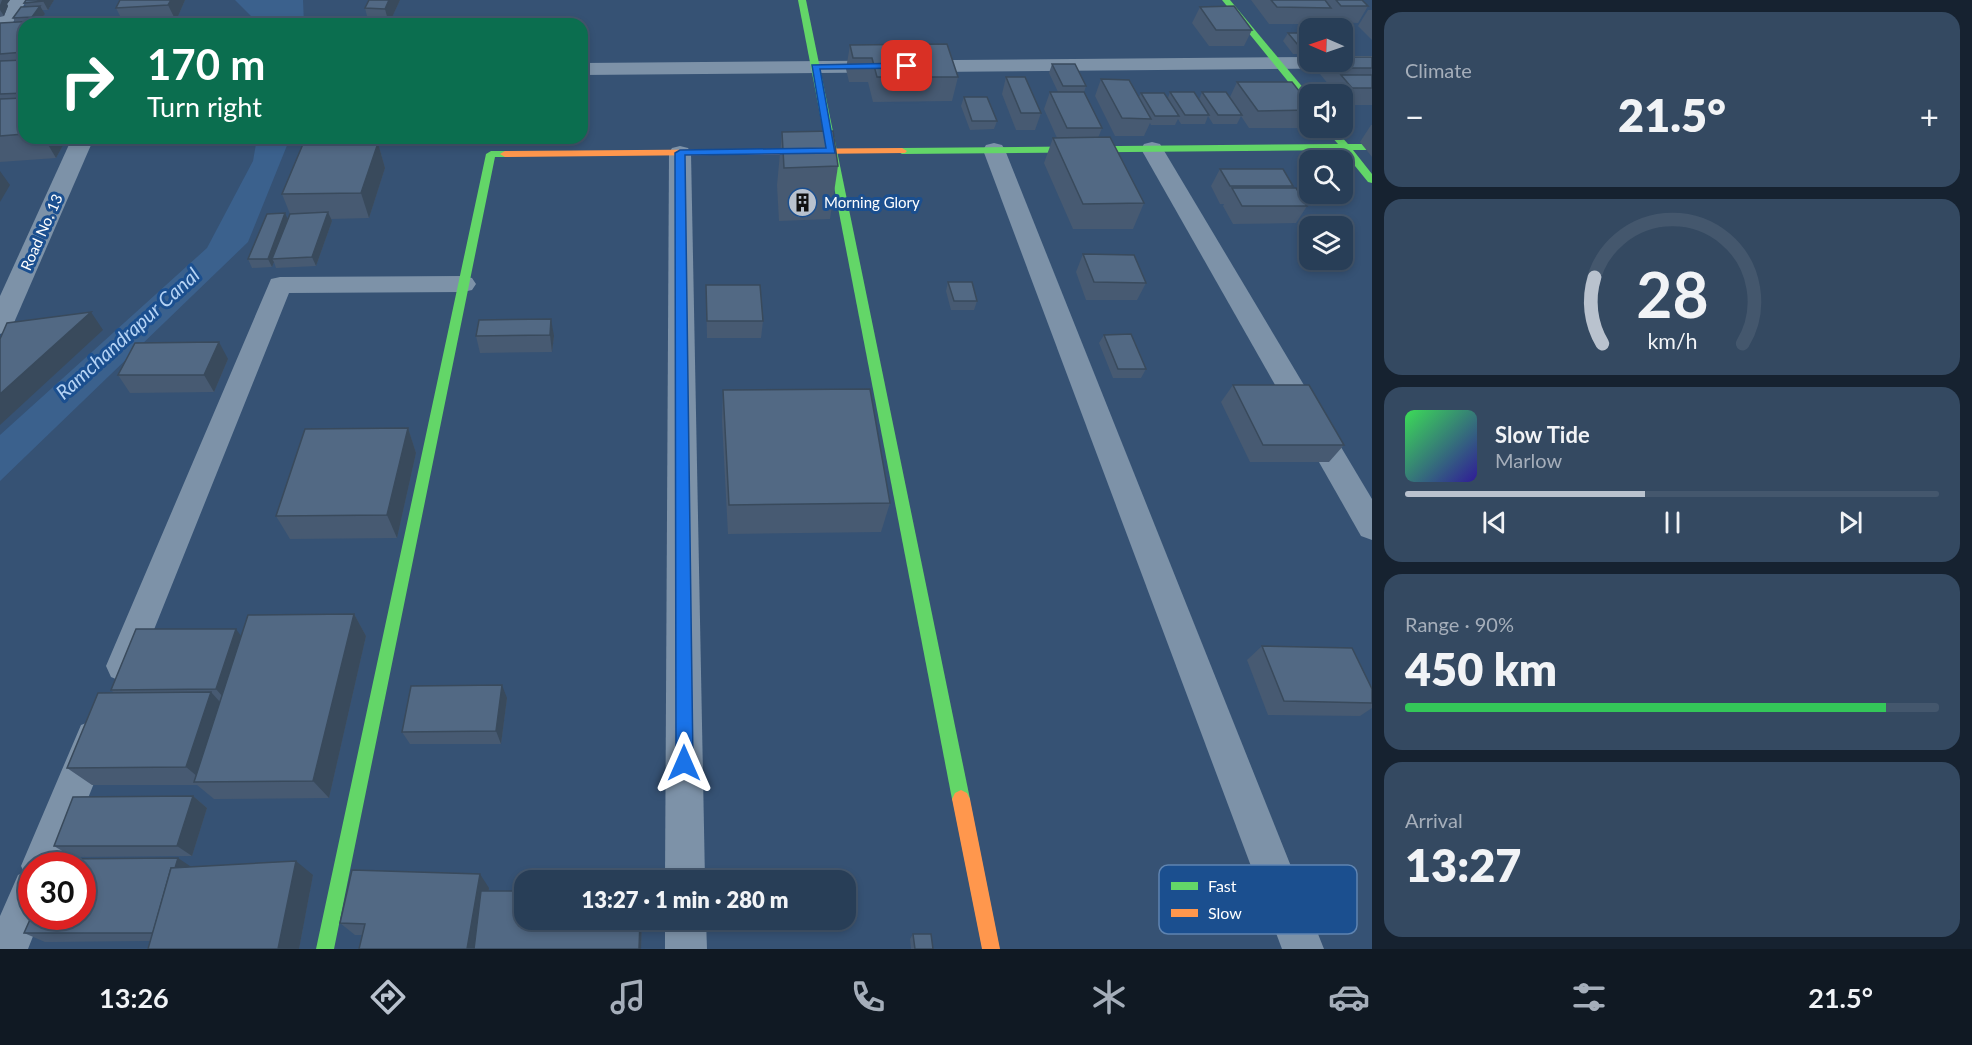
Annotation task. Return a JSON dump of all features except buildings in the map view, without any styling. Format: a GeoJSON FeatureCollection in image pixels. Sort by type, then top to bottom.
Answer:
{"type":"FeatureCollection","features":[{"type":"Feature","properties":{"kind":"street"},"geometry":{"type":"LineString","coordinates":[[5,34],[18,0]]}},
{"type":"Feature","properties":{"kind":"street"},"geometry":{"type":"LineString","coordinates":[[802,0],[990,949]]}},
{"type":"Feature","properties":{"kind":"street"},"geometry":{"type":"LineString","coordinates":[[1226,0],[1299,89]]}},
{"type":"Feature","properties":{"kind":"street"},"geometry":{"type":"LineString","coordinates":[[588,69],[1372,63]]}},
{"type":"Feature","properties":{"kind":"street"},"geometry":{"type":"LineString","coordinates":[[1338,138],[1372,180]]}},
{"type":"Feature","properties":{"kind":"street","name":"Road No. 13"},"geometry":{"type":"LineString","coordinates":[[0,325],[80,144]]}},
{"type":"Feature","properties":{"kind":"street"},"geometry":{"type":"LineString","coordinates":[[325,949],[491,154],[1372,147]]}},
{"type":"Feature","properties":{"kind":"street"},"geometry":{"type":"LineString","coordinates":[[1152,148],[1372,527]]}},
{"type":"Feature","properties":{"kind":"street"},"geometry":{"type":"LineString","coordinates":[[994,150],[1271,865]]}},
{"type":"Feature","properties":{"kind":"street"},"geometry":{"type":"LineString","coordinates":[[680,153],[685,870]]}},
{"type":"Feature","properties":{"kind":"street"},"geometry":{"type":"LineString","coordinates":[[47,852],[280,285],[464,284]]}},
{"type":"Feature","properties":{"kind":"street"},"geometry":{"type":"LineString","coordinates":[[7,949],[18,923]]}},
{"type":"Feature","properties":{"kind":"street"},"geometry":{"type":"LineString","coordinates":[[686,930],[686,949]]}},
{"type":"Feature","properties":{"kind":"street"},"geometry":{"type":"LineString","coordinates":[[1297,934],[1303,949]]}},
{"type":"Feature","properties":{"kind":"water"},"geometry":{"type":"Polygon","coordinates":[[[235,0],[303,0],[304,18],[253,18],[235,0]]]}},
{"type":"Feature","properties":{"kind":"water","name":"Ramchandrapur Canal"},"geometry":{"type":"Polygon","coordinates":[[[256,144],[288,144],[248,242],[0,481],[0,435],[207,248],[253,161],[256,144]]]}},
{"type":"Feature","properties":{"kind":"traffic: fast"},"geometry":{"type":"LineString","coordinates":[[802,0],[961,799]]}},
{"type":"Feature","properties":{"kind":"traffic: fast"},"geometry":{"type":"LineString","coordinates":[[1226,0],[1299,90]]}},
{"type":"Feature","properties":{"kind":"traffic: fast"},"geometry":{"type":"LineString","coordinates":[[1338,138],[1372,180]]}},
{"type":"Feature","properties":{"kind":"traffic: fast"},"geometry":{"type":"LineString","coordinates":[[902,151],[1372,147]]}},
{"type":"Feature","properties":{"kind":"traffic: fast"},"geometry":{"type":"LineString","coordinates":[[325,949],[491,154],[505,154]]}},
{"type":"Feature","properties":{"kind":"traffic: slow"},"geometry":{"type":"LineString","coordinates":[[505,154],[902,151]]}},
{"type":"Feature","properties":{"kind":"traffic: slow"},"geometry":{"type":"LineString","coordinates":[[961,799],[991,949]]}},
{"type":"Feature","properties":{"kind":"place","name":"Morning Glory"},"geometry":{"type":"Point","coordinates":[803,202]}},
{"type":"Feature","properties":{"kind":"route"},"geometry":{"type":"LineString","coordinates":[[684,763],[680,153],[832,151],[815,67],[907,66]]}}]}
